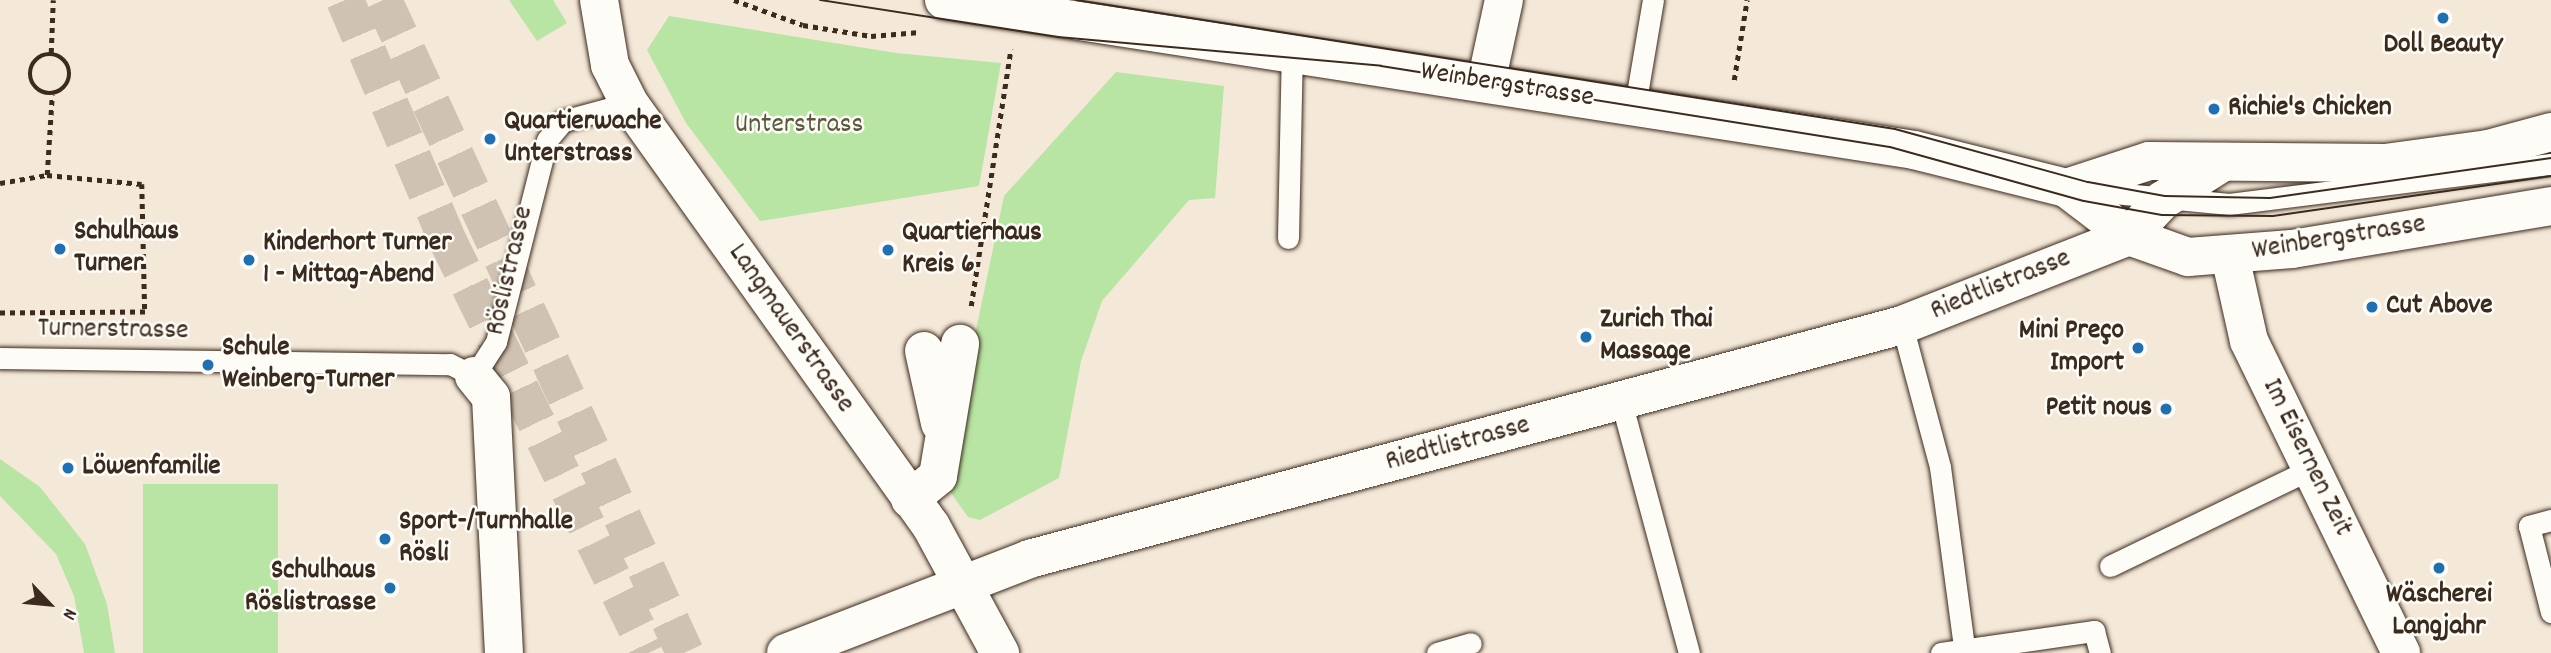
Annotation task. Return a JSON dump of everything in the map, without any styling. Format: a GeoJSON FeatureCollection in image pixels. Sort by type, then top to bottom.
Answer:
{"type":"FeatureCollection","features":[{"type":"Feature","properties":{"kind":"street","name":"Langmauerstrasse"},"geometry":{"type":"LineString","coordinates":[[599,0],[610,65],[629,103],[910,499],[962,581],[1000,653]]}},
{"type":"Feature","properties":{"kind":"street"},"geometry":{"type":"LineString","coordinates":[[1486,83],[1504,0]]}},
{"type":"Feature","properties":{"kind":"street","name":"Weinbergstrasse"},"geometry":{"type":"LineString","coordinates":[[937,16],[1049,8],[1292,54],[1914,150],[2066,188],[2129,236],[2188,257],[2230,256],[2551,206]]}},
{"type":"Feature","properties":{"kind":"street"},"geometry":{"type":"LineString","coordinates":[[2066,188],[2149,161],[2385,163],[2488,149],[2551,132]]}},
{"type":"Feature","properties":{"kind":"street"},"geometry":{"type":"LineString","coordinates":[[2129,236],[2163,200],[2223,162]]}},
{"type":"Feature","properties":{"kind":"street","name":"Riedtlistrasse"},"geometry":{"type":"LineString","coordinates":[[786,653],[962,581],[1902,326],[2129,236]]}},
{"type":"Feature","properties":{"kind":"street","name":"Im Eisernen Zeit"},"geometry":{"type":"LineString","coordinates":[[2230,256],[2249,341],[2401,653]]}},
{"type":"Feature","properties":{"kind":"street"},"geometry":{"type":"LineString","coordinates":[[910,499],[938,476],[944,442],[942,348]]}},
{"type":"Feature","properties":{"kind":"street"},"geometry":{"type":"LineString","coordinates":[[474,376],[491,397],[504,653]]}},
{"type":"Feature","properties":{"kind":"lane"},"geometry":{"type":"LineString","coordinates":[[1635,106],[1653,0]]}},
{"type":"Feature","properties":{"kind":"lane"},"geometry":{"type":"LineString","coordinates":[[1287,238],[1292,54]]}},
{"type":"Feature","properties":{"kind":"lane","name":"Röslistrasse"},"geometry":{"type":"LineString","coordinates":[[474,376],[496,342],[547,139],[563,121],[629,103]]}},
{"type":"Feature","properties":{"kind":"lane","name":"Weinbergstrasse"},"geometry":{"type":"LineString","coordinates":[[2066,188],[2202,205],[2551,164]]}},
{"type":"Feature","properties":{"kind":"lane"},"geometry":{"type":"LineString","coordinates":[[2129,236],[2202,205]]}},
{"type":"Feature","properties":{"kind":"lane"},"geometry":{"type":"LineString","coordinates":[[1902,326],[1940,467],[1964,648]]}},
{"type":"Feature","properties":{"kind":"lane","name":"Turnerstrasse"},"geometry":{"type":"LineString","coordinates":[[0,358],[450,364],[474,376]]}},
{"type":"Feature","properties":{"kind":"lane"},"geometry":{"type":"LineString","coordinates":[[1622,401],[1689,653]]}},
{"type":"Feature","properties":{"kind":"lane"},"geometry":{"type":"LineString","coordinates":[[2110,566],[2311,469]]}},
{"type":"Feature","properties":{"kind":"lane"},"geometry":{"type":"LineString","coordinates":[[2551,520],[2529,526],[2551,612]]}},
{"type":"Feature","properties":{"kind":"lane"},"geometry":{"type":"LineString","coordinates":[[1941,653],[2094,631],[2100,653]]}},
{"type":"Feature","properties":{"kind":"lane"},"geometry":{"type":"LineString","coordinates":[[1437,653],[1471,643]]}},
{"type":"Feature","properties":{"kind":"path"},"geometry":{"type":"LineString","coordinates":[[51,54],[53,0]]}},
{"type":"Feature","properties":{"kind":"path"},"geometry":{"type":"LineString","coordinates":[[734,0],[803,25],[871,36],[937,16]]}},
{"type":"Feature","properties":{"kind":"path"},"geometry":{"type":"LineString","coordinates":[[1734,80],[1747,0]]}},
{"type":"Feature","properties":{"kind":"path"},"geometry":{"type":"LineString","coordinates":[[942,348],[979,280],[1012,41]]}},
{"type":"Feature","properties":{"kind":"path"},"geometry":{"type":"LineString","coordinates":[[47,175],[52,95],[71,74],[61,57],[51,54]]}},
{"type":"Feature","properties":{"kind":"path"},"geometry":{"type":"LineString","coordinates":[[51,54],[30,68],[30,82],[52,95]]}},
{"type":"Feature","properties":{"kind":"path"},"geometry":{"type":"LineString","coordinates":[[0,183],[47,175],[142,184],[145,312],[0,313]]}},
{"type":"Feature","properties":{"kind":"green space"},"geometry":{"type":"Polygon","coordinates":[[[509,0],[553,0],[567,23],[537,41],[509,0]]]}},
{"type":"Feature","properties":{"kind":"green space","name":"Unterstrass"},"geometry":{"type":"Polygon","coordinates":[[[669,16],[896,53],[1001,63],[979,186],[760,221],[686,123],[647,50],[669,16]]]}},
{"type":"Feature","properties":{"kind":"green space"},"geometry":{"type":"Polygon","coordinates":[[[1116,72],[1224,86],[1215,198],[1189,200],[1102,301],[1081,361],[1059,478],[980,520],[968,517],[944,483],[1004,196],[1116,72]]]}},
{"type":"Feature","properties":{"kind":"green space"},"geometry":{"type":"Polygon","coordinates":[[[0,459],[40,487],[85,544],[107,604],[115,653],[84,653],[74,596],[56,554],[0,496],[0,459]]]}},
{"type":"Feature","properties":{"kind":"green space"},"geometry":{"type":"Polygon","coordinates":[[[143,484],[278,484],[278,653],[143,653],[143,484]]]}},
{"type":"Feature","properties":{"kind":"tunnel"},"geometry":{"type":"LineString","coordinates":[[345,0],[445,235],[649,653]]}},
{"type":"Feature","properties":{"kind":"tunnel"},"geometry":{"type":"LineString","coordinates":[[383,0],[685,653]]}},
{"type":"Feature","properties":{"kind":"tram line"},"geometry":{"type":"LineString","coordinates":[[820,0],[1059,37],[1381,66],[1890,147],[2084,201],[2162,215],[2273,216],[2551,176]]}},
{"type":"Feature","properties":{"kind":"tram line"},"geometry":{"type":"LineString","coordinates":[[1076,0],[1895,129],[2088,182],[2165,196],[2270,198],[2551,158]]}},
{"type":"Feature","properties":{"kind":"place","name":"Doll Beauty"},"geometry":{"type":"Point","coordinates":[2443,18]}},
{"type":"Feature","properties":{"kind":"place","name":"Richie's Chicken"},"geometry":{"type":"Point","coordinates":[2214,109]}},
{"type":"Feature","properties":{"kind":"place","name":"Quartierwache Unterstrass"},"geometry":{"type":"Point","coordinates":[490,139]}},
{"type":"Feature","properties":{"kind":"place","name":"Schulhaus Turner"},"geometry":{"type":"Point","coordinates":[60,249]}},
{"type":"Feature","properties":{"kind":"place","name":"Quartierhaus Kreis 6"},"geometry":{"type":"Point","coordinates":[888,250]}},
{"type":"Feature","properties":{"kind":"place","name":"Kinderhort Turner 1 - Mittag-Abend"},"geometry":{"type":"Point","coordinates":[249,260]}},
{"type":"Feature","properties":{"kind":"place","name":"Cut Above"},"geometry":{"type":"Point","coordinates":[2372,307]}},
{"type":"Feature","properties":{"kind":"place","name":"Zurich Thai Massage"},"geometry":{"type":"Point","coordinates":[1586,337]}},
{"type":"Feature","properties":{"kind":"place","name":"Mini Preço Import"},"geometry":{"type":"Point","coordinates":[2138,348]}},
{"type":"Feature","properties":{"kind":"place","name":"Schule Weinberg-Turner"},"geometry":{"type":"Point","coordinates":[208,365]}},
{"type":"Feature","properties":{"kind":"place","name":"Petit nous"},"geometry":{"type":"Point","coordinates":[2166,409]}},
{"type":"Feature","properties":{"kind":"place","name":"Löwenfamilie"},"geometry":{"type":"Point","coordinates":[68,468]}},
{"type":"Feature","properties":{"kind":"place","name":"Sport-/Turnhalle Rösli"},"geometry":{"type":"Point","coordinates":[385,539]}},
{"type":"Feature","properties":{"kind":"place","name":"Wäscherei Langjahr"},"geometry":{"type":"Point","coordinates":[2439,568]}},
{"type":"Feature","properties":{"kind":"place","name":"Schulhaus Röslistrasse"},"geometry":{"type":"Point","coordinates":[390,588]}}]}
